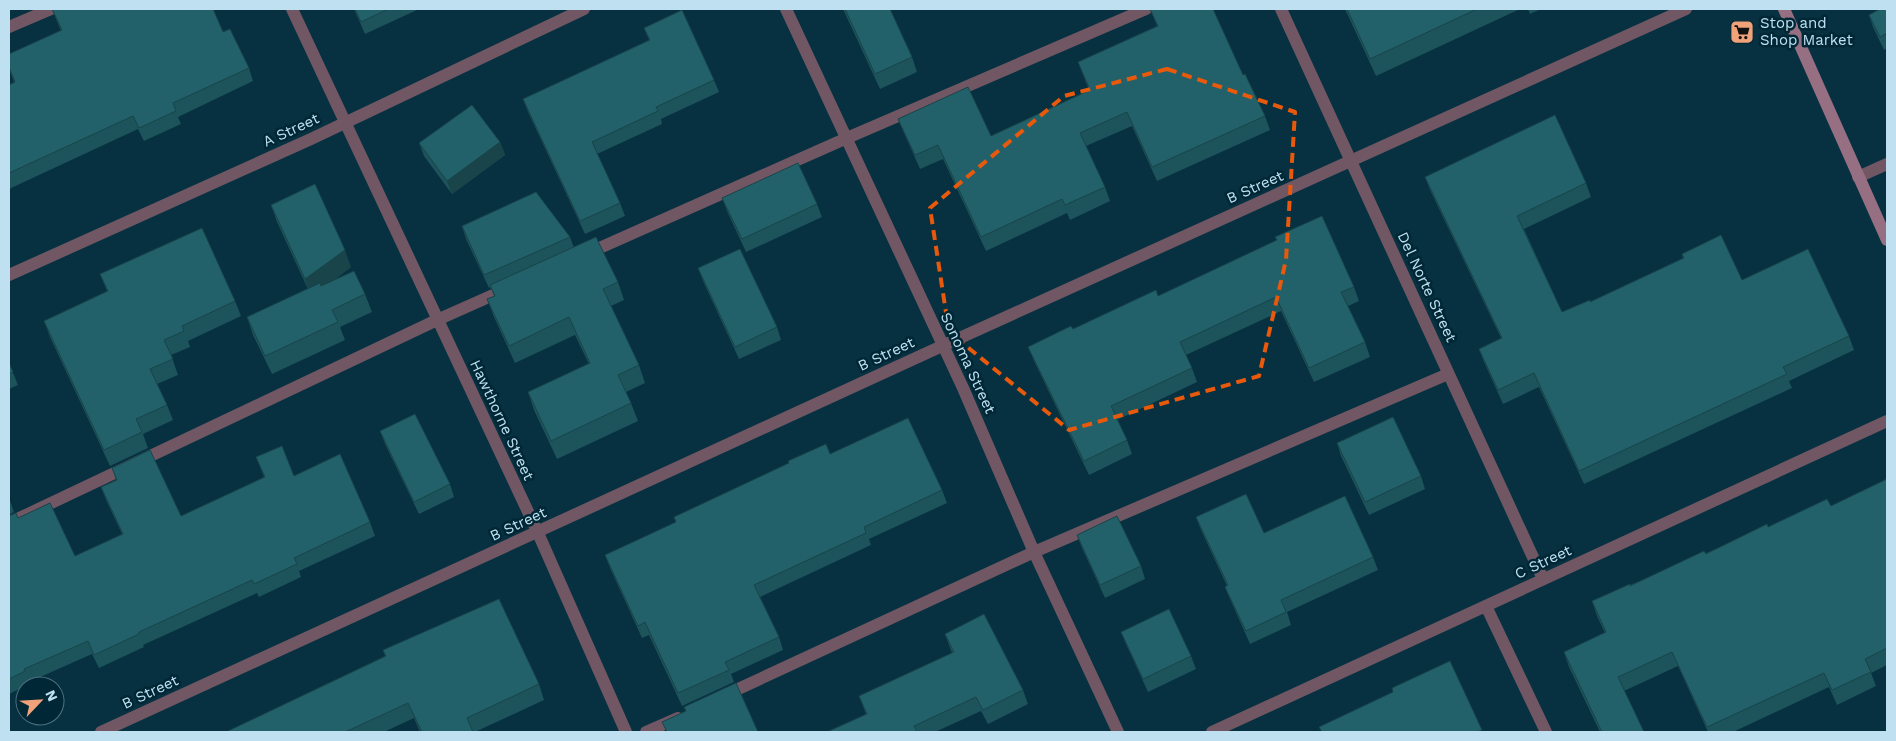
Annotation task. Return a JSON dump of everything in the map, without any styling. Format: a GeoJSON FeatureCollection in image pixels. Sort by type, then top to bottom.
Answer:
{"type":"FeatureCollection","features":[{"type":"Feature","properties":{"kind":"main road"},"geometry":{"type":"LineString","coordinates":[[1784,9],[1887,240]]}},
{"type":"Feature","properties":{"kind":"street"},"geometry":{"type":"LineString","coordinates":[[9,27],[51,9]]}},
{"type":"Feature","properties":{"kind":"street","name":"Hawthorne Street"},"geometry":{"type":"LineString","coordinates":[[292,9],[538,533],[626,732]]}},
{"type":"Feature","properties":{"kind":"street","name":"A Street"},"geometry":{"type":"LineString","coordinates":[[9,275],[345,123],[584,9]]}},
{"type":"Feature","properties":{"kind":"street","name":"Sonoma Street"},"geometry":{"type":"LineString","coordinates":[[786,9],[963,388],[1034,552],[1118,732]]}},
{"type":"Feature","properties":{"kind":"street"},"geometry":{"type":"LineString","coordinates":[[574,260],[847,138],[1146,9]]}},
{"type":"Feature","properties":{"kind":"street","name":"Del Norte Street"},"geometry":{"type":"LineString","coordinates":[[1281,9],[1543,579]]}},
{"type":"Feature","properties":{"kind":"street","name":"B Street"},"geometry":{"type":"LineString","coordinates":[[101,732],[942,346],[1686,9]]}},
{"type":"Feature","properties":{"kind":"street"},"geometry":{"type":"LineString","coordinates":[[1858,177],[1887,164]]}},
{"type":"Feature","properties":{"kind":"street"},"geometry":{"type":"LineString","coordinates":[[9,523],[438,320],[519,284]]}},
{"type":"Feature","properties":{"kind":"street"},"geometry":{"type":"LineString","coordinates":[[710,703],[1034,552],[1448,374]]}},
{"type":"Feature","properties":{"kind":"street","name":"C Street"},"geometry":{"type":"LineString","coordinates":[[1212,732],[1887,421]]}},
{"type":"Feature","properties":{"kind":"street"},"geometry":{"type":"LineString","coordinates":[[1486,606],[1546,732]]}},
{"type":"Feature","properties":{"kind":"street"},"geometry":{"type":"LineString","coordinates":[[646,732],[692,711]]}},
{"type":"Feature","properties":{"kind":"highlighted area"},"geometry":{"type":"Polygon","coordinates":[[[1167,69],[1295,112],[1286,260],[1259,376],[1069,430],[949,332],[930,208],[1064,96],[1167,69]]]}},
{"type":"Feature","properties":{"kind":"building"},"geometry":{"type":"Polygon","coordinates":[[[52,9],[213,9],[223,32],[230,29],[249,68],[173,103],[176,111],[139,128],[133,116],[9,173],[9,85],[15,82],[9,67],[9,54],[62,30],[52,9]]]}},
{"type":"Feature","properties":{"kind":"building"},"geometry":{"type":"Polygon","coordinates":[[[355,9],[388,9],[361,22],[355,9]]]}},
{"type":"Feature","properties":{"kind":"building"},"geometry":{"type":"Polygon","coordinates":[[[845,9],[890,9],[912,57],[875,74],[845,9]]]}},
{"type":"Feature","properties":{"kind":"building"},"geometry":{"type":"Polygon","coordinates":[[[1150,9],[1213,9],[1243,75],[1245,74],[1265,116],[1152,167],[1127,112],[1080,133],[1105,187],[1065,205],[1062,199],[981,237],[938,145],[915,155],[898,119],[968,87],[991,136],[1090,90],[1078,62],[1158,26],[1150,9]]]}},
{"type":"Feature","properties":{"kind":"building"},"geometry":{"type":"Polygon","coordinates":[[[1347,9],[1477,9],[1370,59],[1347,9]]]}},
{"type":"Feature","properties":{"kind":"building"},"geometry":{"type":"Polygon","coordinates":[[[1880,9],[1887,9],[1887,33],[1880,37],[1869,15],[1880,9]]]}},
{"type":"Feature","properties":{"kind":"building"},"geometry":{"type":"Polygon","coordinates":[[[682,10],[714,80],[656,107],[658,111],[592,142],[620,203],[580,221],[523,99],[650,40],[644,28],[682,10]]]}},
{"type":"Feature","properties":{"kind":"building"},"geometry":{"type":"Polygon","coordinates":[[[472,105],[500,142],[447,181],[419,143],[472,105]]]}},
{"type":"Feature","properties":{"kind":"building"},"geometry":{"type":"Polygon","coordinates":[[[1555,115],[1586,183],[1517,216],[1562,312],[1590,300],[1590,302],[1684,258],[1682,254],[1721,235],[1742,280],[1808,249],[1849,336],[1783,367],[1787,374],[1579,471],[1534,373],[1498,390],[1479,349],[1502,338],[1425,177],[1555,115]]]}},
{"type":"Feature","properties":{"kind":"building"},"geometry":{"type":"Polygon","coordinates":[[[798,163],[817,204],[742,239],[722,198],[798,163]]]}},
{"type":"Feature","properties":{"kind":"building"},"geometry":{"type":"Polygon","coordinates":[[[315,184],[345,250],[305,279],[271,205],[315,184]]]}},
{"type":"Feature","properties":{"kind":"building"},"geometry":{"type":"Polygon","coordinates":[[[536,192],[570,237],[484,275],[462,226],[536,192]]]}},
{"type":"Feature","properties":{"kind":"building"},"geometry":{"type":"Polygon","coordinates":[[[1322,216],[1354,287],[1341,292],[1365,342],[1309,368],[1276,297],[1180,342],[1192,368],[1111,406],[1127,440],[1084,461],[1028,347],[1071,326],[1073,329],[1156,290],[1158,296],[1277,240],[1275,237],[1322,216]]]}},
{"type":"Feature","properties":{"kind":"building"},"geometry":{"type":"Polygon","coordinates":[[[202,228],[235,301],[182,326],[184,331],[164,340],[173,359],[150,369],[167,405],[136,419],[142,432],[104,450],[44,321],[108,291],[100,274],[202,228]]]}},
{"type":"Feature","properties":{"kind":"building"},"geometry":{"type":"Polygon","coordinates":[[[596,237],[618,282],[603,289],[639,365],[618,375],[631,403],[551,441],[528,392],[590,363],[569,317],[509,346],[487,299],[495,296],[490,285],[596,237]]]}},
{"type":"Feature","properties":{"kind":"building"},"geometry":{"type":"Polygon","coordinates":[[[740,249],[777,327],[735,347],[698,268],[740,249]]]}},
{"type":"Feature","properties":{"kind":"building"},"geometry":{"type":"Polygon","coordinates":[[[354,271],[365,294],[332,310],[338,322],[265,356],[247,317],[320,283],[321,286],[354,271]]]}},
{"type":"Feature","properties":{"kind":"building"},"geometry":{"type":"Polygon","coordinates":[[[9,363],[13,372],[9,374],[9,363]]]}},
{"type":"Feature","properties":{"kind":"building"},"geometry":{"type":"Polygon","coordinates":[[[415,414],[450,484],[414,502],[380,431],[415,414]]]}},
{"type":"Feature","properties":{"kind":"building"},"geometry":{"type":"Polygon","coordinates":[[[1393,417],[1421,476],[1365,502],[1337,443],[1393,417]]]}},
{"type":"Feature","properties":{"kind":"building"},"geometry":{"type":"Polygon","coordinates":[[[908,418],[942,490],[864,527],[866,533],[754,585],[779,637],[725,662],[729,670],[678,693],[645,622],[638,626],[605,555],[676,522],[674,517],[789,463],[788,461],[826,444],[830,454],[908,418]]]}},
{"type":"Feature","properties":{"kind":"building"},"geometry":{"type":"Polygon","coordinates":[[[282,446],[294,476],[340,454],[370,522],[294,558],[297,564],[254,584],[252,580],[94,655],[88,641],[24,669],[25,671],[9,679],[9,516],[16,513],[18,518],[50,503],[75,556],[123,534],[101,487],[117,480],[112,468],[150,450],[181,516],[265,477],[256,457],[282,446]]]}},
{"type":"Feature","properties":{"kind":"building"},"geometry":{"type":"Polygon","coordinates":[[[1887,479],[1887,648],[1865,659],[1871,672],[1832,690],[1824,673],[1707,727],[1672,652],[1618,677],[1644,732],[1602,732],[1564,652],[1606,632],[1592,601],[1630,584],[1630,586],[1704,551],[1706,554],[1767,524],[1768,527],[1827,499],[1831,506],[1887,479]]]}},
{"type":"Feature","properties":{"kind":"building"},"geometry":{"type":"Polygon","coordinates":[[[1246,494],[1264,533],[1345,496],[1373,557],[1281,600],[1286,612],[1246,631],[1225,587],[1228,585],[1196,517],[1246,494]]]}},
{"type":"Feature","properties":{"kind":"building"},"geometry":{"type":"Polygon","coordinates":[[[1117,516],[1141,566],[1100,585],[1077,535],[1117,516]]]}},
{"type":"Feature","properties":{"kind":"building"},"geometry":{"type":"Polygon","coordinates":[[[499,599],[539,684],[467,718],[473,732],[422,732],[408,703],[345,732],[226,732],[386,656],[383,650],[499,599]]]}},
{"type":"Feature","properties":{"kind":"building"},"geometry":{"type":"Polygon","coordinates":[[[1169,609],[1191,656],[1143,679],[1121,632],[1169,609]]]}},
{"type":"Feature","properties":{"kind":"building"},"geometry":{"type":"Polygon","coordinates":[[[984,614],[1023,690],[983,710],[976,697],[914,726],[917,732],[827,732],[867,714],[859,696],[954,652],[945,634],[984,614]]]}},
{"type":"Feature","properties":{"kind":"building"},"geometry":{"type":"Polygon","coordinates":[[[1450,661],[1482,730],[1477,732],[1322,732],[1319,727],[1393,692],[1392,688],[1450,661]]]}},
{"type":"Feature","properties":{"kind":"building"},"geometry":{"type":"Polygon","coordinates":[[[736,683],[758,732],[667,732],[662,722],[686,711],[684,707],[736,683]]]}},
{"type":"Feature","properties":{"kind":"place","name":"Stop and Shop Market"},"geometry":{"type":"Point","coordinates":[1742,32]}}]}
